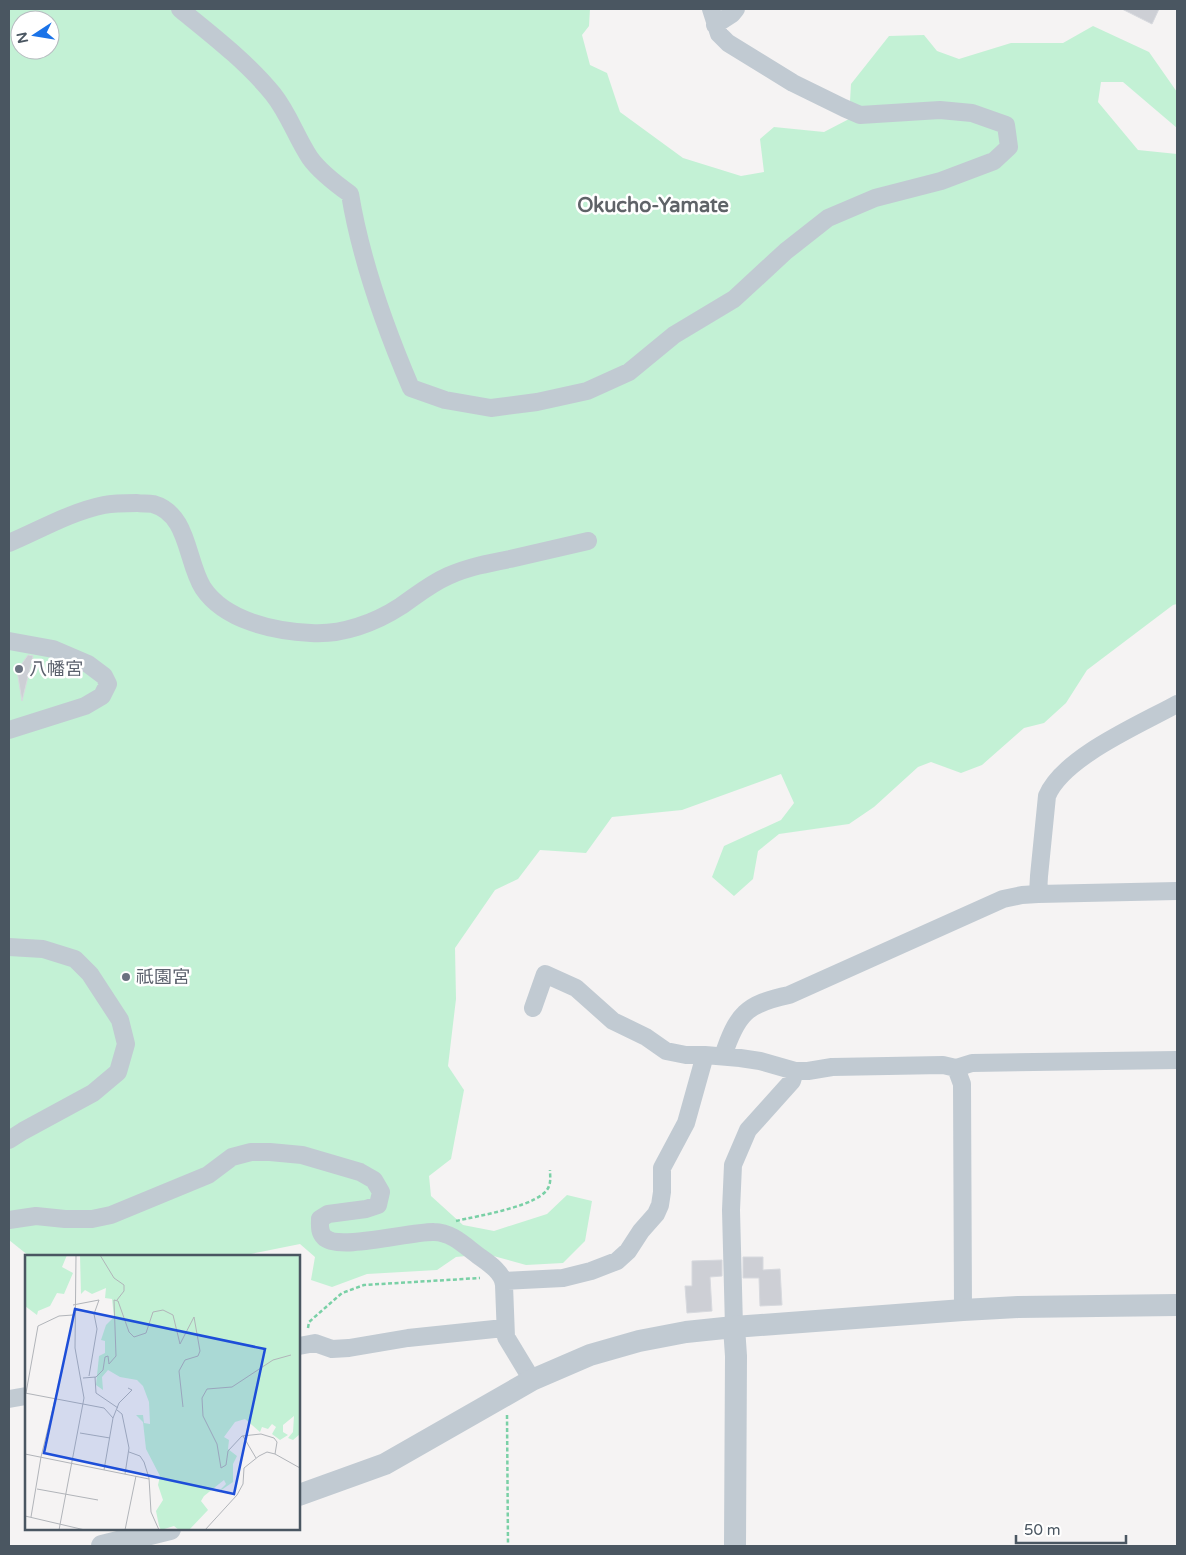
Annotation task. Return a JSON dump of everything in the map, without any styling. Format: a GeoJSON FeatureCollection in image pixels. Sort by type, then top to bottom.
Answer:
{"type":"FeatureCollection","features":[{"type":"Feature","properties":{"kind":"street"},"geometry":{"type":"LineString","coordinates":[[180,9],[218,40],[256,75],[275,96],[288,115],[310,158],[333,182],[350,194],[354,220],[371,283],[391,341],[411,388],[444,400],[491,408],[538,402],[586,391],[629,372],[674,335],[734,299],[786,251],[828,218],[875,198],[941,181],[994,161],[1009,147],[1006,126],[972,113],[940,110],[860,115],[793,83],[746,56],[719,34],[713,17],[732,14],[736,9]]}},
{"type":"Feature","properties":{"kind":"street"},"geometry":{"type":"LineString","coordinates":[[9,543],[74,514],[104,505],[125,503],[152,504],[170,512],[180,527],[194,569],[204,588],[222,608],[245,620],[276,629],[312,633],[340,631],[376,620],[400,607],[428,586],[474,567],[588,542]]}},
{"type":"Feature","properties":{"kind":"street"},"geometry":{"type":"LineString","coordinates":[[9,641],[53,649],[88,664],[104,676],[108,684],[102,696],[85,706],[9,730]]}},
{"type":"Feature","properties":{"kind":"street"},"geometry":{"type":"LineString","coordinates":[[1038,894],[1047,796],[1052,786],[1066,770],[1084,756],[1177,704]]}},
{"type":"Feature","properties":{"kind":"street"},"geometry":{"type":"LineString","coordinates":[[502,1278],[552,1280],[573,1276],[591,1272],[617,1261],[628,1251],[641,1230],[656,1214],[660,1205],[662,1168],[686,1123],[714,1055],[740,1017],[750,1008],[767,1000],[789,995],[1003,899],[1038,894],[1177,891]]}},
{"type":"Feature","properties":{"kind":"street"},"geometry":{"type":"LineString","coordinates":[[9,947],[43,949],[75,959],[90,974],[120,1020],[126,1044],[118,1072],[93,1093],[9,1140]]}},
{"type":"Feature","properties":{"kind":"street"},"geometry":{"type":"LineString","coordinates":[[533,1008],[545,974],[576,988],[613,1021],[666,1051],[686,1055],[714,1055],[760,1061],[795,1071],[864,1066],[943,1065],[956,1068],[972,1063],[1177,1060]]}},
{"type":"Feature","properties":{"kind":"street"},"geometry":{"type":"LineString","coordinates":[[956,1068],[962,1084],[963,1310]]}},
{"type":"Feature","properties":{"kind":"street"},"geometry":{"type":"LineString","coordinates":[[734,1546],[736,1356],[731,1210],[733,1165],[748,1130],[792,1081],[795,1071]]}},
{"type":"Feature","properties":{"kind":"street"},"geometry":{"type":"LineString","coordinates":[[9,1220],[36,1216],[92,1219],[111,1215],[208,1175],[232,1157],[250,1152],[302,1155],[360,1172],[374,1180],[381,1192],[378,1205],[366,1209],[328,1214],[320,1219],[319,1228],[323,1237],[330,1241],[350,1243],[416,1232],[435,1232],[453,1237],[488,1263],[502,1278],[506,1337],[532,1380]]}},
{"type":"Feature","properties":{"kind":"street"},"geometry":{"type":"LineString","coordinates":[[300,1495],[385,1464],[532,1380],[590,1355],[639,1341],[686,1332],[734,1327],[963,1310],[1018,1307],[1177,1306]]}},
{"type":"Feature","properties":{"kind":"street"},"geometry":{"type":"LineString","coordinates":[[303,1345],[315,1344],[332,1349],[349,1348],[408,1338],[504,1328]]}},
{"type":"Feature","properties":{"kind":"street"},"geometry":{"type":"LineString","coordinates":[[9,1399],[25,1396]]}},
{"type":"Feature","properties":{"kind":"street"},"geometry":{"type":"LineString","coordinates":[[102,1546],[166,1530]]}},
{"type":"Feature","properties":{"kind":"path"},"geometry":{"type":"LineString","coordinates":[[451,1222],[518,1206],[541,1196],[549,1187],[550,1170]]}},
{"type":"Feature","properties":{"kind":"path"},"geometry":{"type":"LineString","coordinates":[[303,1345],[309,1322],[342,1293],[364,1285],[502,1278]]}},
{"type":"Feature","properties":{"kind":"path"},"geometry":{"type":"LineString","coordinates":[[506,1394],[508,1546]]}},
{"type":"Feature","properties":{"kind":"green space"},"geometry":{"type":"Polygon","coordinates":[[[9,9],[590,9],[589,26],[582,35],[590,65],[607,73],[620,112],[683,158],[741,176],[764,172],[760,139],[774,127],[824,132],[849,119],[851,84],[889,36],[924,35],[937,51],[959,59],[1011,43],[1063,43],[1093,26],[1149,52],[1177,92],[1177,128],[1123,82],[1101,82],[1098,102],[1138,150],[1177,154],[1177,604],[1173,605],[1087,670],[1066,703],[1044,723],[1024,728],[982,765],[961,773],[931,762],[918,767],[874,807],[849,824],[779,834],[758,851],[753,879],[734,896],[712,877],[724,846],[781,820],[794,803],[781,774],[682,810],[612,817],[586,853],[540,850],[518,879],[495,890],[455,948],[456,999],[448,1066],[464,1090],[451,1159],[429,1176],[431,1196],[463,1225],[494,1231],[547,1214],[567,1195],[592,1201],[585,1241],[563,1263],[526,1265],[486,1254],[456,1257],[437,1270],[367,1274],[332,1287],[311,1280],[315,1257],[300,1244],[246,1255],[28,1255],[9,1240],[9,9]]]}},
{"type":"Feature","properties":{"kind":"building"},"geometry":{"type":"Polygon","coordinates":[[[1122,9],[1159,9],[1152,24],[1122,9]]]}},
{"type":"Feature","properties":{"kind":"building","name":"八幡宮"},"geometry":{"type":"Polygon","coordinates":[[[28,655],[33,656],[22,701],[16,664],[21,665],[28,655]]]}},
{"type":"Feature","properties":{"kind":"building"},"geometry":{"type":"Polygon","coordinates":[[[743,1257],[763,1257],[763,1270],[780,1269],[782,1305],[760,1306],[759,1278],[743,1278],[743,1257]]]}},
{"type":"Feature","properties":{"kind":"building"},"geometry":{"type":"Polygon","coordinates":[[[722,1260],[722,1276],[710,1277],[712,1311],[687,1313],[685,1286],[692,1286],[692,1261],[722,1260]]]}},
{"type":"Feature","properties":{"kind":"place","name":"八幡宮"},"geometry":{"type":"Point","coordinates":[19,669]}},
{"type":"Feature","properties":{"kind":"place","name":"祇園宮"},"geometry":{"type":"Point","coordinates":[126,977]}},
{"type":"Feature","properties":{"kind":"district","name":"Okucho-Yamate"},"geometry":{"type":"Point","coordinates":[653,206]}}]}
